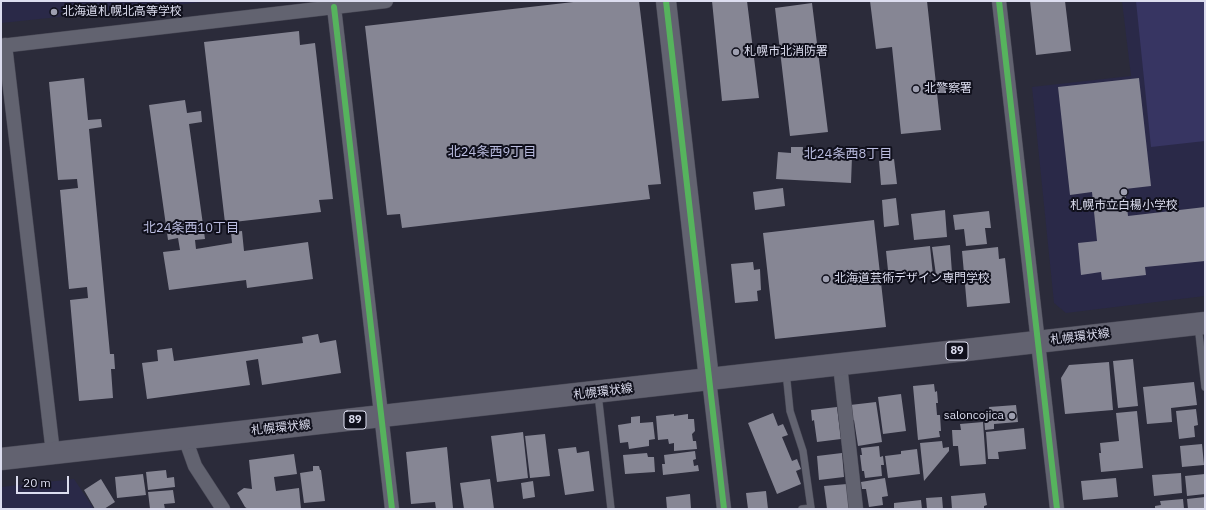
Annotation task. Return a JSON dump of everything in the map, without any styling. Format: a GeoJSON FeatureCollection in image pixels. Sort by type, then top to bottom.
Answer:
{"type":"FeatureCollection","features":[{"type":"Feature","properties":{"kind":"main road","name":"札幌環状線"},"geometry":{"type":"LineString","coordinates":[[1,459],[709,380],[1201,323]]}},
{"type":"Feature","properties":{"kind":"street"},"geometry":{"type":"LineString","coordinates":[[53,453],[3,45],[386,1]]}},
{"type":"Feature","properties":{"kind":"street"},"geometry":{"type":"LineString","coordinates":[[666,1],[724,509]]}},
{"type":"Feature","properties":{"kind":"street"},"geometry":{"type":"LineString","coordinates":[[999,1],[1057,509]]}},
{"type":"Feature","properties":{"kind":"street"},"geometry":{"type":"LineString","coordinates":[[334,7],[392,509]]}},
{"type":"Feature","properties":{"kind":"street"},"geometry":{"type":"LineString","coordinates":[[840,365],[856,509]]}},
{"type":"Feature","properties":{"kind":"street"},"geometry":{"type":"LineString","coordinates":[[185,438],[195,466],[223,509]]}},
{"type":"Feature","properties":{"kind":"lane"},"geometry":{"type":"LineString","coordinates":[[1201,323],[1205,387]]}},
{"type":"Feature","properties":{"kind":"lane"},"geometry":{"type":"LineString","coordinates":[[785,371],[790,411],[803,451],[810,508],[802,509]]}},
{"type":"Feature","properties":{"kind":"lane"},"geometry":{"type":"LineString","coordinates":[[598,392],[611,509]]}},
{"type":"Feature","properties":{"kind":"shaded area","name":"北海道札幌北高等学校"},"geometry":{"type":"Polygon","coordinates":[[[1,1],[213,1],[1,23],[1,1]]]}},
{"type":"Feature","properties":{"kind":"shaded area","name":"札幌市立白楊小学校"},"geometry":{"type":"Polygon","coordinates":[[[1122,1],[1205,1],[1205,296],[1066,313],[1054,303],[1032,87],[1131,76],[1122,1]]]}},
{"type":"Feature","properties":{"kind":"shaded area"},"geometry":{"type":"Polygon","coordinates":[[[1136,1],[1205,1],[1205,141],[1151,147],[1136,1]]]}},
{"type":"Feature","properties":{"kind":"shaded area"},"geometry":{"type":"Polygon","coordinates":[[[74,479],[94,509],[1,509],[1,487],[74,479]]]}},
{"type":"Feature","properties":{"kind":"building"},"geometry":{"type":"Polygon","coordinates":[[[582,1],[639,1],[661,184],[648,185],[650,199],[402,228],[400,214],[387,215],[365,26],[582,1]]]}},
{"type":"Feature","properties":{"kind":"building"},"geometry":{"type":"Polygon","coordinates":[[[712,1],[747,1],[759,98],[722,101],[712,1]]]}},
{"type":"Feature","properties":{"kind":"building","name":"北警察署"},"geometry":{"type":"Polygon","coordinates":[[[870,1],[927,1],[941,130],[901,134],[892,47],[876,49],[870,1]]]}},
{"type":"Feature","properties":{"kind":"building"},"geometry":{"type":"Polygon","coordinates":[[[1030,1],[1065,1],[1071,51],[1036,55],[1030,1]]]}},
{"type":"Feature","properties":{"kind":"building"},"geometry":{"type":"Polygon","coordinates":[[[812,3],[828,132],[790,136],[775,8],[812,3]]]}},
{"type":"Feature","properties":{"kind":"building"},"geometry":{"type":"Polygon","coordinates":[[[299,31],[300,45],[315,43],[333,199],[319,200],[321,212],[225,223],[204,42],[299,31]]]}},
{"type":"Feature","properties":{"kind":"building"},"geometry":{"type":"Polygon","coordinates":[[[84,78],[88,120],[101,119],[102,127],[89,129],[110,354],[114,354],[115,369],[111,369],[113,398],[79,401],[70,300],[88,298],[87,287],[69,289],[60,190],[78,188],[77,179],[58,180],[49,82],[84,78]]]}},
{"type":"Feature","properties":{"kind":"building"},"geometry":{"type":"Polygon","coordinates":[[[1139,78],[1151,186],[1125,189],[1128,216],[1205,207],[1205,261],[1145,267],[1146,275],[1102,280],[1101,272],[1081,275],[1078,243],[1097,241],[1092,192],[1070,195],[1058,87],[1139,78]]]}},
{"type":"Feature","properties":{"kind":"building"},"geometry":{"type":"Polygon","coordinates":[[[185,100],[187,113],[201,111],[202,122],[189,124],[205,239],[195,240],[196,249],[232,243],[231,232],[242,231],[244,251],[308,242],[313,279],[247,288],[246,280],[169,290],[163,252],[180,250],[178,238],[168,240],[149,105],[185,100]]]}},
{"type":"Feature","properties":{"kind":"building"},"geometry":{"type":"Polygon","coordinates":[[[791,147],[803,147],[803,154],[827,155],[827,150],[840,151],[839,156],[852,157],[851,183],[776,179],[778,152],[791,153],[791,147]]]}},
{"type":"Feature","properties":{"kind":"building"},"geometry":{"type":"Polygon","coordinates":[[[894,159],[897,184],[881,185],[879,161],[894,159]]]}},
{"type":"Feature","properties":{"kind":"building"},"geometry":{"type":"Polygon","coordinates":[[[783,188],[785,206],[755,210],[753,192],[783,188]]]}},
{"type":"Feature","properties":{"kind":"building"},"geometry":{"type":"Polygon","coordinates":[[[896,198],[899,225],[884,227],[882,200],[896,198]]]}},
{"type":"Feature","properties":{"kind":"building"},"geometry":{"type":"Polygon","coordinates":[[[945,210],[947,237],[914,240],[911,214],[945,210]]]}},
{"type":"Feature","properties":{"kind":"building"},"geometry":{"type":"Polygon","coordinates":[[[989,211],[991,228],[985,228],[987,244],[966,246],[964,229],[955,230],[953,215],[989,211]]]}},
{"type":"Feature","properties":{"kind":"building"},"geometry":{"type":"Polygon","coordinates":[[[874,220],[886,327],[775,339],[763,233],[874,220]]]}},
{"type":"Feature","properties":{"kind":"building"},"geometry":{"type":"Polygon","coordinates":[[[950,245],[952,273],[936,275],[932,247],[950,245]]]}},
{"type":"Feature","properties":{"kind":"building"},"geometry":{"type":"Polygon","coordinates":[[[930,246],[933,275],[889,280],[886,251],[930,246]]]}},
{"type":"Feature","properties":{"kind":"building"},"geometry":{"type":"Polygon","coordinates":[[[998,247],[999,259],[1005,258],[1010,303],[967,307],[962,251],[998,247]]]}},
{"type":"Feature","properties":{"kind":"building"},"geometry":{"type":"Polygon","coordinates":[[[753,262],[754,270],[760,269],[761,290],[757,291],[758,301],[735,303],[731,264],[753,262]]]}},
{"type":"Feature","properties":{"kind":"building"},"geometry":{"type":"Polygon","coordinates":[[[318,334],[320,343],[336,340],[341,373],[262,385],[258,359],[246,361],[250,385],[147,399],[142,363],[158,361],[157,350],[172,348],[174,361],[303,343],[302,337],[318,334]]]}},
{"type":"Feature","properties":{"kind":"building"},"geometry":{"type":"Polygon","coordinates":[[[1133,359],[1138,406],[1118,408],[1113,361],[1133,359]]]}},
{"type":"Feature","properties":{"kind":"building"},"geometry":{"type":"Polygon","coordinates":[[[1109,362],[1113,410],[1065,414],[1061,378],[1069,365],[1109,362]]]}},
{"type":"Feature","properties":{"kind":"building"},"geometry":{"type":"Polygon","coordinates":[[[1194,382],[1197,405],[1171,408],[1172,422],[1147,424],[1143,387],[1194,382]]]}},
{"type":"Feature","properties":{"kind":"building"},"geometry":{"type":"Polygon","coordinates":[[[934,384],[935,392],[937,391],[937,415],[940,415],[940,437],[918,440],[913,386],[934,384]]]}},
{"type":"Feature","properties":{"kind":"building"},"geometry":{"type":"Polygon","coordinates":[[[901,394],[906,431],[883,434],[878,397],[901,394]]]}},
{"type":"Feature","properties":{"kind":"building"},"geometry":{"type":"Polygon","coordinates":[[[876,402],[882,442],[858,446],[850,405],[876,402]]]}},
{"type":"Feature","properties":{"kind":"building"},"geometry":{"type":"Polygon","coordinates":[[[1016,405],[1018,422],[994,424],[994,429],[985,430],[984,417],[990,416],[989,407],[1016,405]]]}},
{"type":"Feature","properties":{"kind":"building"},"geometry":{"type":"Polygon","coordinates":[[[837,407],[841,439],[817,442],[811,410],[837,407]]]}},
{"type":"Feature","properties":{"kind":"building"},"geometry":{"type":"Polygon","coordinates":[[[1196,409],[1198,425],[1194,426],[1195,437],[1179,439],[1176,411],[1196,409]]]}},
{"type":"Feature","properties":{"kind":"building"},"geometry":{"type":"Polygon","coordinates":[[[1137,411],[1143,468],[1101,472],[1099,453],[1101,453],[1100,443],[1119,441],[1116,413],[1137,411]]]}},
{"type":"Feature","properties":{"kind":"building"},"geometry":{"type":"Polygon","coordinates":[[[773,413],[778,426],[783,424],[788,435],[782,437],[792,461],[797,459],[801,469],[796,471],[801,484],[777,494],[748,423],[773,413]]]}},
{"type":"Feature","properties":{"kind":"building"},"geometry":{"type":"Polygon","coordinates":[[[674,414],[674,416],[688,414],[688,419],[694,419],[695,431],[692,434],[693,441],[696,441],[697,449],[674,451],[674,443],[669,444],[668,439],[658,440],[656,416],[674,414]]]}},
{"type":"Feature","properties":{"kind":"building"},"geometry":{"type":"Polygon","coordinates":[[[640,416],[640,423],[653,422],[655,439],[649,440],[649,446],[629,449],[628,442],[620,443],[618,425],[631,423],[631,417],[640,416]]]}},
{"type":"Feature","properties":{"kind":"building"},"geometry":{"type":"Polygon","coordinates":[[[983,422],[986,464],[960,466],[958,446],[953,446],[952,430],[961,430],[960,424],[983,422]]]}},
{"type":"Feature","properties":{"kind":"building"},"geometry":{"type":"Polygon","coordinates":[[[1024,428],[1026,449],[998,452],[999,459],[988,459],[986,432],[1024,428]]]}},
{"type":"Feature","properties":{"kind":"building"},"geometry":{"type":"Polygon","coordinates":[[[523,432],[528,478],[497,482],[491,436],[523,432]]]}},
{"type":"Feature","properties":{"kind":"building"},"geometry":{"type":"Polygon","coordinates":[[[545,434],[550,476],[530,478],[525,436],[545,434]]]}},
{"type":"Feature","properties":{"kind":"building"},"geometry":{"type":"Polygon","coordinates":[[[942,441],[943,448],[949,447],[949,451],[924,481],[920,443],[942,441]]]}},
{"type":"Feature","properties":{"kind":"building"},"geometry":{"type":"Polygon","coordinates":[[[1202,444],[1204,465],[1182,467],[1180,446],[1202,444]]]}},
{"type":"Feature","properties":{"kind":"building"},"geometry":{"type":"Polygon","coordinates":[[[879,446],[880,457],[883,456],[884,465],[881,465],[882,476],[865,478],[864,471],[862,471],[860,455],[862,455],[861,448],[879,446]]]}},
{"type":"Feature","properties":{"kind":"building"},"geometry":{"type":"Polygon","coordinates":[[[447,447],[453,508],[436,509],[435,502],[411,504],[406,452],[447,447]]]}},
{"type":"Feature","properties":{"kind":"building"},"geometry":{"type":"Polygon","coordinates":[[[576,447],[577,453],[589,451],[594,491],[565,495],[558,449],[576,447]]]}},
{"type":"Feature","properties":{"kind":"building"},"geometry":{"type":"Polygon","coordinates":[[[917,449],[920,474],[888,478],[885,456],[901,454],[901,451],[917,449]]]}},
{"type":"Feature","properties":{"kind":"building"},"geometry":{"type":"Polygon","coordinates":[[[695,451],[696,459],[693,460],[694,466],[698,465],[699,471],[663,475],[662,464],[665,464],[664,455],[695,451]]]}},
{"type":"Feature","properties":{"kind":"building"},"geometry":{"type":"Polygon","coordinates":[[[647,453],[648,457],[654,457],[655,472],[625,474],[623,455],[647,453]]]}},
{"type":"Feature","properties":{"kind":"building"},"geometry":{"type":"Polygon","coordinates":[[[842,453],[844,477],[819,480],[817,456],[842,453]]]}},
{"type":"Feature","properties":{"kind":"building"},"geometry":{"type":"Polygon","coordinates":[[[294,454],[297,474],[274,477],[276,491],[299,488],[301,509],[248,509],[245,507],[237,493],[244,488],[252,489],[249,460],[294,454]]]}},
{"type":"Feature","properties":{"kind":"building"},"geometry":{"type":"Polygon","coordinates":[[[313,466],[319,466],[321,470],[325,501],[304,503],[300,473],[313,471],[313,466]]]}},
{"type":"Feature","properties":{"kind":"building"},"geometry":{"type":"Polygon","coordinates":[[[166,470],[167,478],[174,477],[175,487],[148,490],[146,472],[166,470]]]}},
{"type":"Feature","properties":{"kind":"building"},"geometry":{"type":"Polygon","coordinates":[[[1181,473],[1182,493],[1154,496],[1152,475],[1181,473]]]}},
{"type":"Feature","properties":{"kind":"building"},"geometry":{"type":"Polygon","coordinates":[[[143,474],[146,495],[117,498],[115,477],[143,474]]]}},
{"type":"Feature","properties":{"kind":"building"},"geometry":{"type":"Polygon","coordinates":[[[1205,474],[1205,494],[1187,496],[1185,476],[1205,474]]]}},
{"type":"Feature","properties":{"kind":"building"},"geometry":{"type":"Polygon","coordinates":[[[885,478],[888,496],[882,497],[883,505],[869,507],[866,489],[862,489],[861,482],[885,478]]]}},
{"type":"Feature","properties":{"kind":"building"},"geometry":{"type":"Polygon","coordinates":[[[1116,478],[1118,497],[1083,500],[1081,481],[1116,478]]]}},
{"type":"Feature","properties":{"kind":"building"},"geometry":{"type":"Polygon","coordinates":[[[101,479],[115,502],[104,509],[95,509],[84,490],[101,479]]]}},
{"type":"Feature","properties":{"kind":"building"},"geometry":{"type":"Polygon","coordinates":[[[490,479],[494,509],[464,509],[460,483],[490,479]]]}},
{"type":"Feature","properties":{"kind":"building"},"geometry":{"type":"Polygon","coordinates":[[[533,481],[535,497],[523,499],[521,483],[533,481]]]}},
{"type":"Feature","properties":{"kind":"building"},"geometry":{"type":"Polygon","coordinates":[[[847,484],[850,508],[827,509],[824,486],[847,484]]]}},
{"type":"Feature","properties":{"kind":"building"},"geometry":{"type":"Polygon","coordinates":[[[173,490],[175,503],[164,504],[165,509],[150,509],[148,492],[173,490]]]}},
{"type":"Feature","properties":{"kind":"building"},"geometry":{"type":"Polygon","coordinates":[[[766,491],[768,509],[748,509],[746,493],[766,491]]]}},
{"type":"Feature","properties":{"kind":"building"},"geometry":{"type":"Polygon","coordinates":[[[985,493],[987,505],[984,506],[984,509],[952,509],[951,496],[985,493]]]}},
{"type":"Feature","properties":{"kind":"building"},"geometry":{"type":"Polygon","coordinates":[[[690,494],[691,509],[667,509],[666,497],[690,494]]]}},
{"type":"Feature","properties":{"kind":"building"},"geometry":{"type":"Polygon","coordinates":[[[942,497],[943,509],[927,509],[926,498],[942,497]]]}},
{"type":"Feature","properties":{"kind":"building"},"geometry":{"type":"Polygon","coordinates":[[[1205,497],[1205,509],[1188,509],[1187,499],[1205,497]]]}},
{"type":"Feature","properties":{"kind":"building"},"geometry":{"type":"Polygon","coordinates":[[[1183,499],[1184,509],[1155,509],[1155,506],[1161,505],[1160,501],[1183,499]]]}},
{"type":"Feature","properties":{"kind":"building"},"geometry":{"type":"Polygon","coordinates":[[[921,500],[922,509],[894,509],[894,503],[921,500]]]}},
{"type":"Feature","properties":{"kind":"cycle path"},"geometry":{"type":"LineString","coordinates":[[666,1],[724,509]]}},
{"type":"Feature","properties":{"kind":"cycle path"},"geometry":{"type":"LineString","coordinates":[[999,1],[1057,509]]}},
{"type":"Feature","properties":{"kind":"cycle path"},"geometry":{"type":"LineString","coordinates":[[334,7],[392,509]]}},
{"type":"Feature","properties":{"kind":"place","name":"北海道札幌北高等学校"},"geometry":{"type":"Point","coordinates":[54,12]}},
{"type":"Feature","properties":{"kind":"place","name":"札幌市北消防署"},"geometry":{"type":"Point","coordinates":[736,52]}},
{"type":"Feature","properties":{"kind":"place","name":"北警察署"},"geometry":{"type":"Point","coordinates":[916,89]}},
{"type":"Feature","properties":{"kind":"place","name":"札幌市立白楊小学校"},"geometry":{"type":"Point","coordinates":[1124,192]}},
{"type":"Feature","properties":{"kind":"place","name":"北海道芸術デザイン専門学校"},"geometry":{"type":"Point","coordinates":[826,279]}},
{"type":"Feature","properties":{"kind":"place","name":"saloncojica"},"geometry":{"type":"Point","coordinates":[1012,416]}},
{"type":"Feature","properties":{"kind":"district","name":"北24条西9丁目"},"geometry":{"type":"Point","coordinates":[492,152]}},
{"type":"Feature","properties":{"kind":"district","name":"北24条西8丁目"},"geometry":{"type":"Point","coordinates":[848,154]}},
{"type":"Feature","properties":{"kind":"district","name":"北24条西10丁目"},"geometry":{"type":"Point","coordinates":[191,228]}}]}
